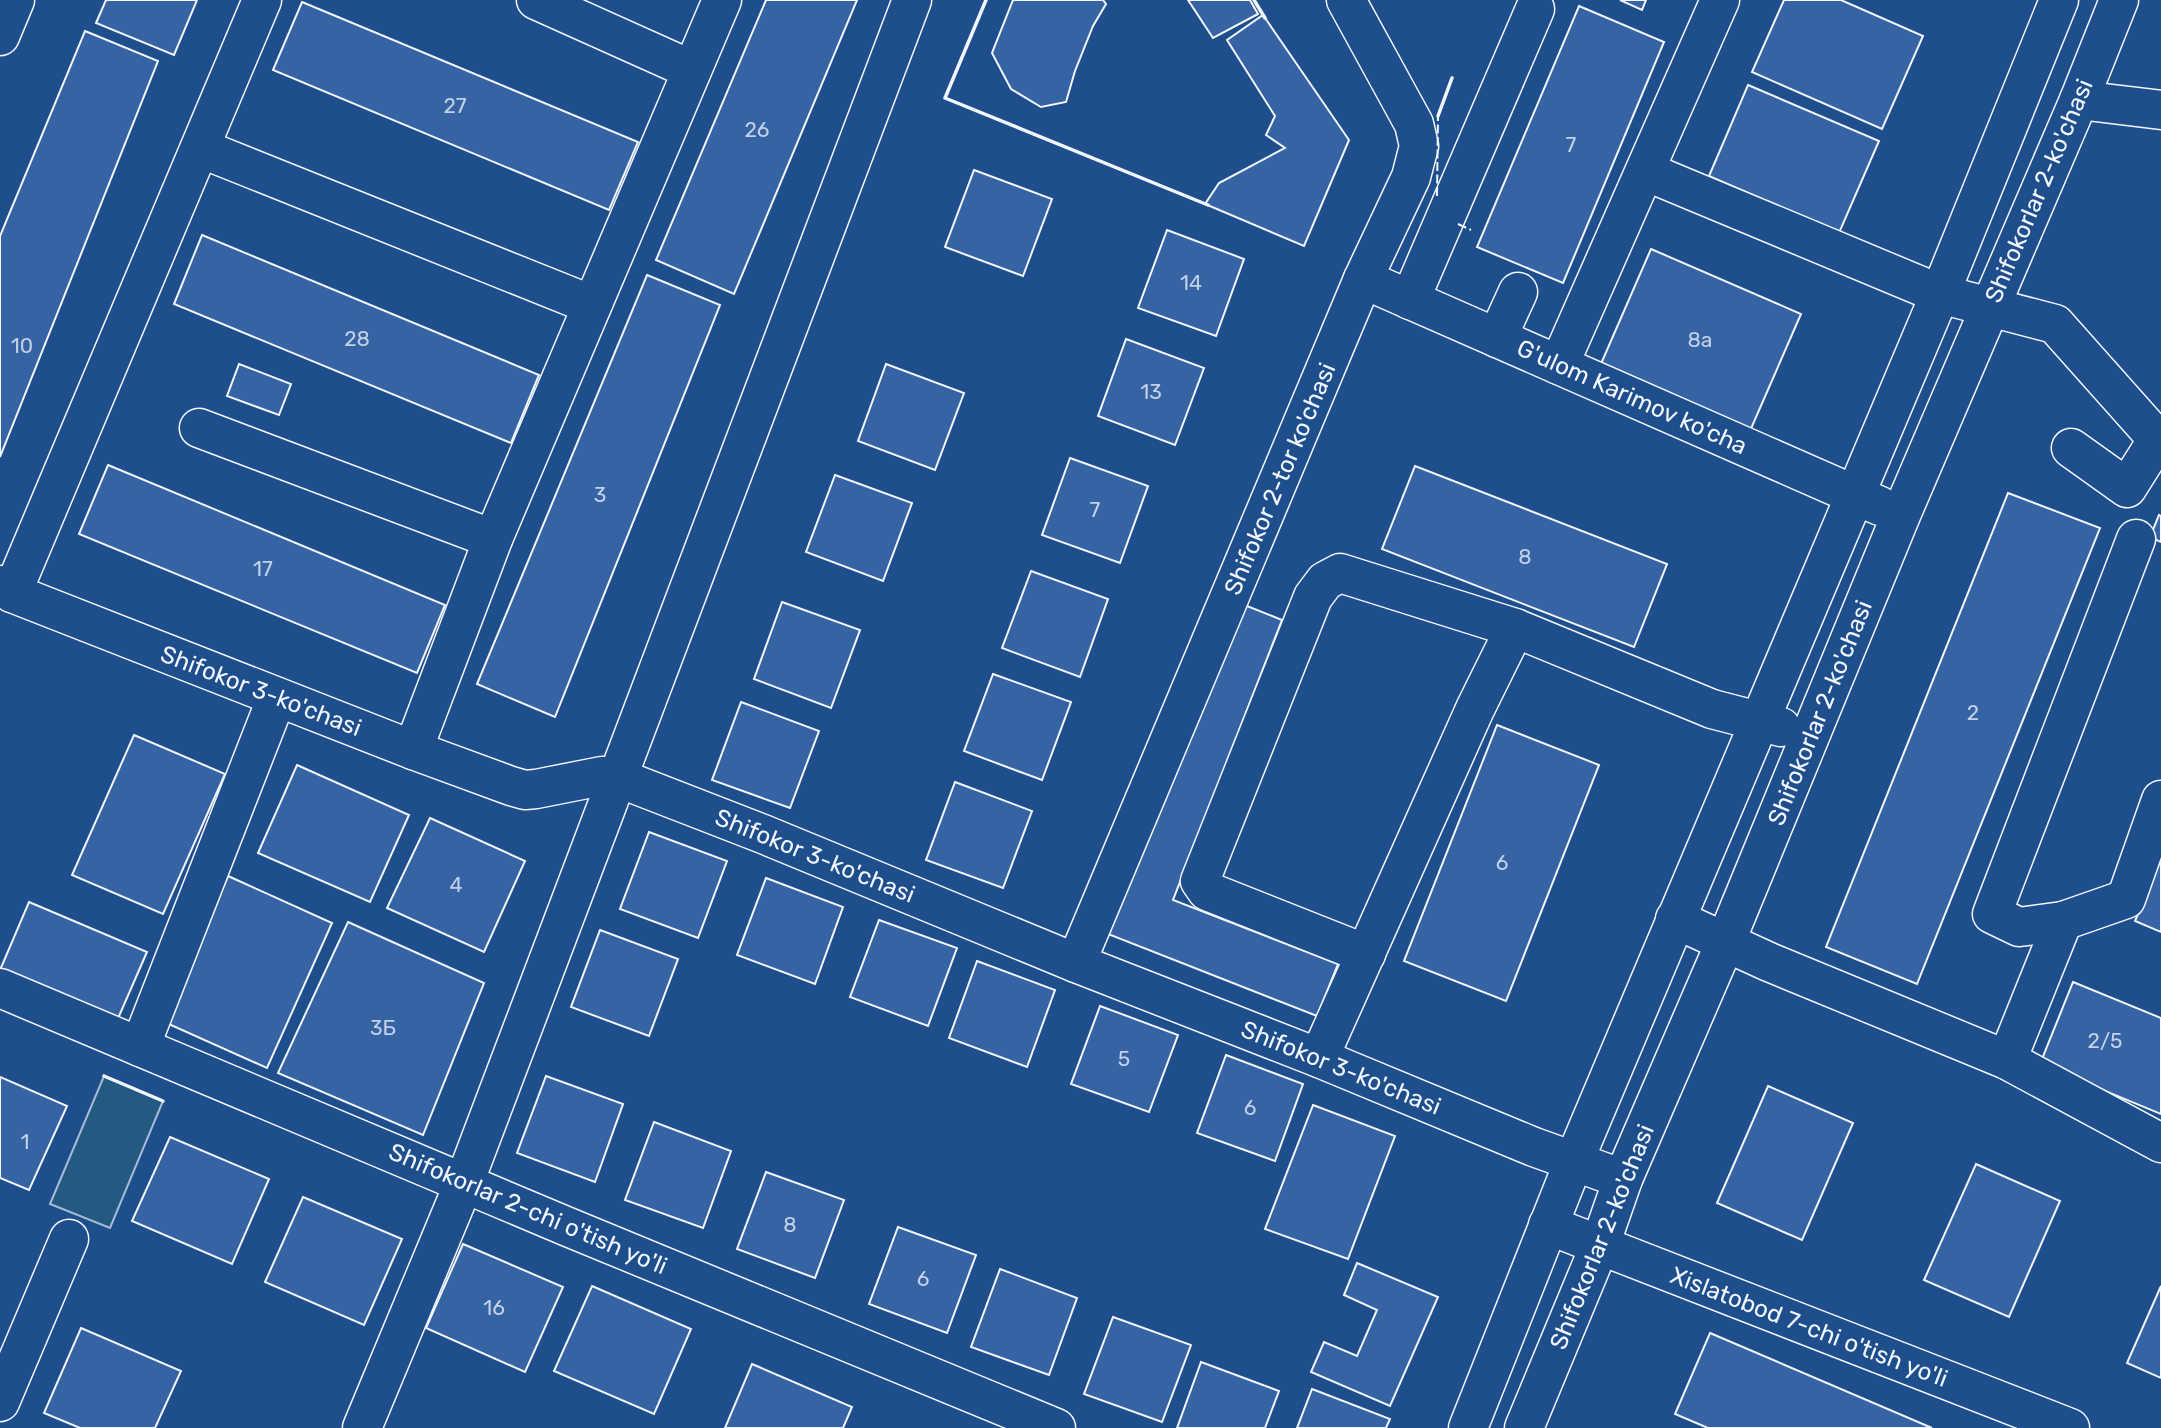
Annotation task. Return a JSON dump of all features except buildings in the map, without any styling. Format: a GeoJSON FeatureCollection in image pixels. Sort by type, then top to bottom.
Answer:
{"type":"FeatureCollection","features":[{"type":"Feature","properties":{"kind":"street"},"geometry":{"type":"LineString","coordinates":[[0,36],[15,0]]}},
{"type":"Feature","properties":{"kind":"street"},"geometry":{"type":"LineString","coordinates":[[6,589],[200,148],[262,0]]}},
{"type":"Feature","properties":{"kind":"street"},"geometry":{"type":"LineString","coordinates":[[536,0],[692,70]]}},
{"type":"Feature","properties":{"kind":"street"},"geometry":{"type":"LineString","coordinates":[[413,750],[493,539],[722,0]]}},
{"type":"Feature","properties":{"kind":"street"},"geometry":{"type":"LineString","coordinates":[[362,1428],[464,1183],[912,0]]}},
{"type":"Feature","properties":{"kind":"street","name":"Shifokor 2-tor ko'chasi"},"geometry":{"type":"LineString","coordinates":[[1076,963],[1363,279],[1411,177],[1419,146],[1414,124],[1346,0]]}},
{"type":"Feature","properties":{"kind":"street"},"geometry":{"type":"LineString","coordinates":[[1559,365],[1720,0]]}},
{"type":"Feature","properties":{"kind":"street","name":"Shifokorlar 2-ko'chasi"},"geometry":{"type":"LineString","coordinates":[[1468,1428],[1574,1160],[1940,294],[2059,0]]}},
{"type":"Feature","properties":{"kind":"street","name":"Shifokorlar 2-ko'chasi"},"geometry":{"type":"LineString","coordinates":[[1524,1428],[1600,1245],[1623,1180],[1725,943],[2119,0]]}},
{"type":"Feature","properties":{"kind":"street"},"geometry":{"type":"LineString","coordinates":[[1410,300],[1535,9]]}},
{"type":"Feature","properties":{"kind":"street"},"geometry":{"type":"LineString","coordinates":[[2079,100],[2161,110]]}},
{"type":"Feature","properties":{"kind":"street"},"geometry":{"type":"LineString","coordinates":[[200,148],[592,305]]}},
{"type":"Feature","properties":{"kind":"street"},"geometry":{"type":"LineString","coordinates":[[1645,171],[1940,294],[2055,324],[2159,441],[2127,488],[2071,448]]}},
{"type":"Feature","properties":{"kind":"street","name":"G'ulom Karimov ko'cha"},"geometry":{"type":"LineString","coordinates":[[1363,279],[1902,515]]}},
{"type":"Feature","properties":{"kind":"street"},"geometry":{"type":"LineString","coordinates":[[1497,338],[1518,292]]}},
{"type":"Feature","properties":{"kind":"street"},"geometry":{"type":"LineString","coordinates":[[198,428],[493,539]]}},
{"type":"Feature","properties":{"kind":"street"},"geometry":{"type":"LineString","coordinates":[[2136,539],[1992,914],[2019,927],[2063,921],[2126,900],[2161,800]]}},
{"type":"Feature","properties":{"kind":"street"},"geometry":{"type":"LineString","coordinates":[[1366,954],[1207,891],[1200,881],[1313,597],[1325,581],[1340,573],[1515,628],[1712,709],[1810,736]]}},
{"type":"Feature","properties":{"kind":"street","name":"Shifokor 3-ko'chasi"},"geometry":{"type":"LineString","coordinates":[[6,589],[413,750],[525,790],[602,776],[616,777],[763,834],[1076,963],[1320,1058],[1534,1147],[1623,1180]]}},
{"type":"Feature","properties":{"kind":"street"},"geometry":{"type":"LineString","coordinates":[[1320,1058],[1475,709],[1515,628]]}},
{"type":"Feature","properties":{"kind":"street"},"geometry":{"type":"LineString","coordinates":[[140,1047],[277,697]]}},
{"type":"Feature","properties":{"kind":"street"},"geometry":{"type":"LineString","coordinates":[[1675,919],[1725,943],[2007,1060],[2161,1143]]}},
{"type":"Feature","properties":{"kind":"street"},"geometry":{"type":"LineString","coordinates":[[2007,1060],[2063,921]]}},
{"type":"Feature","properties":{"kind":"street","name":"Shifokorlar 2-chi o'tish yo'li"},"geometry":{"type":"LineString","coordinates":[[0,988],[1056,1428]]}},
{"type":"Feature","properties":{"kind":"street","name":"Xislatobod 7-chi o'tish yo'li"},"geometry":{"type":"LineString","coordinates":[[1548,1225],[2070,1428]]}},
{"type":"Feature","properties":{"kind":"street"},"geometry":{"type":"LineString","coordinates":[[0,1402],[69,1240]]}},
{"type":"Feature","properties":{"kind":"shaded area"},"geometry":{"type":"Polygon","coordinates":[[[104,1076],[163,1101],[110,1228],[50,1204],[104,1076]]]}},
{"type":"Feature","properties":{"kind":"fence"},"geometry":{"type":"LineString","coordinates":[[1437,196],[1438,116]]}},
{"type":"Feature","properties":{"kind":"fence"},"geometry":{"type":"LineString","coordinates":[[1458,224],[1471,230]]}},
{"type":"Feature","properties":{"kind":"wall"},"geometry":{"type":"LineString","coordinates":[[986,0],[945,98],[1208,205]]}},
{"type":"Feature","properties":{"kind":"wall"},"geometry":{"type":"LineString","coordinates":[[1254,0],[1265,18]]}},
{"type":"Feature","properties":{"kind":"wall"},"geometry":{"type":"LineString","coordinates":[[1438,116],[1452,78]]}},
{"type":"Feature","properties":{"kind":"wall"},"geometry":{"type":"LineString","coordinates":[[104,1076],[163,1101]]}}]}
